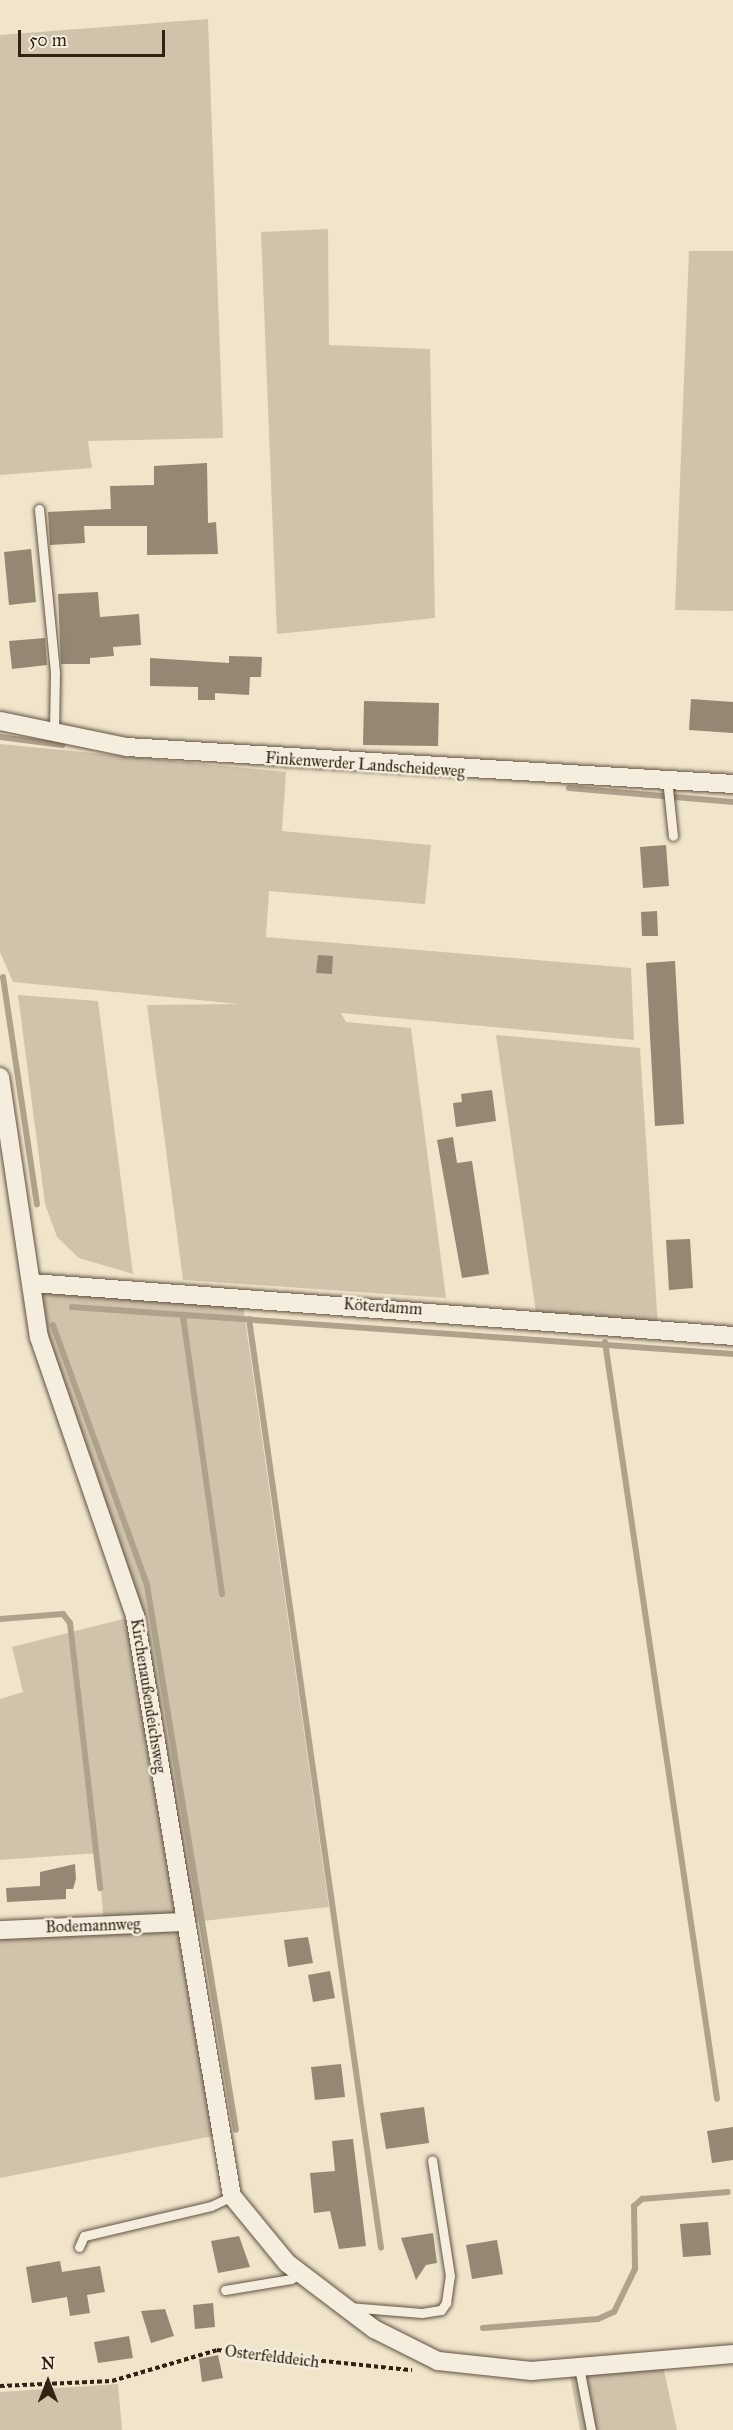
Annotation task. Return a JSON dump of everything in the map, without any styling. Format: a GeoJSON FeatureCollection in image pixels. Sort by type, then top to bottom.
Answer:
{"type":"FeatureCollection","features":[{"type":"Feature","properties":{"kind":"street","name":"Finkenwerder Landscheideweg"},"geometry":{"type":"LineString","coordinates":[[0,721],[54,729],[127,747],[668,783],[733,784]]}},
{"type":"Feature","properties":{"kind":"street","name":"Kirchenaußendeichsweg"},"geometry":{"type":"LineString","coordinates":[[0,1077],[39,1337],[135,1616],[232,2196],[267,2244],[300,2273],[346,2307]]}},
{"type":"Feature","properties":{"kind":"street","name":"Köterdamm"},"geometry":{"type":"LineString","coordinates":[[32,1283],[733,1336]]}},
{"type":"Feature","properties":{"kind":"street","name":"Bodemannweg"},"geometry":{"type":"LineString","coordinates":[[0,1930],[185,1922]]}},
{"type":"Feature","properties":{"kind":"street"},"geometry":{"type":"LineString","coordinates":[[346,2307],[374,2329],[438,2361],[531,2371],[733,2354]]}},
{"type":"Feature","properties":{"kind":"lane"},"geometry":{"type":"LineString","coordinates":[[39,509],[55,673],[54,729]]}},
{"type":"Feature","properties":{"kind":"lane"},"geometry":{"type":"LineString","coordinates":[[668,783],[673,836]]}},
{"type":"Feature","properties":{"kind":"lane"},"geometry":{"type":"LineString","coordinates":[[346,2307],[422,2313],[441,2310],[446,2303],[450,2276],[432,2160]]}},
{"type":"Feature","properties":{"kind":"lane"},"geometry":{"type":"LineString","coordinates":[[79,2247],[84,2236],[232,2196]]}},
{"type":"Feature","properties":{"kind":"lane"},"geometry":{"type":"LineString","coordinates":[[225,2290],[300,2273]]}},
{"type":"Feature","properties":{"kind":"lane"},"geometry":{"type":"LineString","coordinates":[[579,2367],[591,2430]]}},
{"type":"Feature","properties":{"kind":"path","name":"Osterfelddeich"},"geometry":{"type":"LineString","coordinates":[[0,2386],[118,2380],[205,2351],[419,2370],[438,2361]]}},
{"type":"Feature","properties":{"kind":"shaded area"},"geometry":{"type":"Polygon","coordinates":[[[208,19],[223,438],[88,441],[92,468],[0,475],[0,35],[208,19]]]}},
{"type":"Feature","properties":{"kind":"shaded area"},"geometry":{"type":"Polygon","coordinates":[[[328,229],[329,345],[430,349],[435,618],[277,634],[261,232],[328,229]]]}},
{"type":"Feature","properties":{"kind":"shaded area"},"geometry":{"type":"Polygon","coordinates":[[[689,251],[733,251],[733,611],[675,610],[689,251]]]}},
{"type":"Feature","properties":{"kind":"shaded area"},"geometry":{"type":"Polygon","coordinates":[[[0,744],[286,772],[282,831],[431,845],[425,904],[269,891],[266,937],[631,968],[634,1040],[341,1013],[346,1022],[411,1028],[446,1298],[183,1280],[147,1005],[239,1004],[13,982],[0,952],[0,744]]]}},
{"type":"Feature","properties":{"kind":"shaded area"},"geometry":{"type":"Polygon","coordinates":[[[18,995],[98,1001],[133,1274],[79,1258],[57,1237],[45,1204],[18,995]]]}},
{"type":"Feature","properties":{"kind":"shaded area"},"geometry":{"type":"Polygon","coordinates":[[[496,1035],[640,1048],[658,1328],[537,1319],[496,1035]]]}},
{"type":"Feature","properties":{"kind":"shaded area"},"geometry":{"type":"Polygon","coordinates":[[[32,1283],[242,1298],[329,1907],[185,1923],[218,2135],[0,2178],[0,1930],[104,1926],[98,1853],[0,1860],[0,1699],[23,1692],[12,1647],[135,1616],[39,1337],[32,1283]]]}},
{"type":"Feature","properties":{"kind":"shaded area"},"geometry":{"type":"Polygon","coordinates":[[[663,2366],[677,2430],[580,2430],[570,2376],[663,2366]]]}},
{"type":"Feature","properties":{"kind":"shaded area"},"geometry":{"type":"Polygon","coordinates":[[[118,2384],[122,2430],[0,2430],[0,2392],[118,2384]]]}},
{"type":"Feature","properties":{"kind":"building"},"geometry":{"type":"Polygon","coordinates":[[[207,463],[208,523],[216,522],[218,554],[147,555],[147,526],[84,526],[85,543],[50,545],[48,512],[111,509],[110,486],[154,485],[154,466],[207,463]]]}},
{"type":"Feature","properties":{"kind":"building"},"geometry":{"type":"Polygon","coordinates":[[[31,549],[36,602],[9,605],[4,552],[31,549]]]}},
{"type":"Feature","properties":{"kind":"building"},"geometry":{"type":"Polygon","coordinates":[[[98,592],[100,617],[139,614],[141,645],[113,647],[114,656],[90,658],[90,664],[61,664],[58,594],[98,592]]]}},
{"type":"Feature","properties":{"kind":"building"},"geometry":{"type":"Polygon","coordinates":[[[45,638],[47,665],[12,669],[9,641],[45,638]]]}},
{"type":"Feature","properties":{"kind":"building"},"geometry":{"type":"Polygon","coordinates":[[[229,656],[262,657],[261,677],[250,677],[249,695],[215,693],[215,700],[198,700],[198,687],[150,686],[150,658],[229,663],[229,656]]]}},
{"type":"Feature","properties":{"kind":"building"},"geometry":{"type":"Polygon","coordinates":[[[691,699],[733,702],[733,733],[689,730],[691,699]]]}},
{"type":"Feature","properties":{"kind":"building"},"geometry":{"type":"Polygon","coordinates":[[[364,701],[439,703],[438,746],[363,745],[364,701]]]}},
{"type":"Feature","properties":{"kind":"building"},"geometry":{"type":"Polygon","coordinates":[[[666,845],[669,886],[643,888],[640,847],[666,845]]]}},
{"type":"Feature","properties":{"kind":"building"},"geometry":{"type":"Polygon","coordinates":[[[657,911],[658,936],[642,936],[641,912],[657,911]]]}},
{"type":"Feature","properties":{"kind":"building"},"geometry":{"type":"Polygon","coordinates":[[[318,955],[333,956],[332,974],[316,973],[318,955]]]}},
{"type":"Feature","properties":{"kind":"building"},"geometry":{"type":"Polygon","coordinates":[[[675,961],[684,1124],[655,1126],[646,963],[675,961]]]}},
{"type":"Feature","properties":{"kind":"building"},"geometry":{"type":"Polygon","coordinates":[[[492,1090],[496,1121],[456,1127],[453,1103],[462,1102],[461,1094],[492,1090]]]}},
{"type":"Feature","properties":{"kind":"building"},"geometry":{"type":"Polygon","coordinates":[[[453,1137],[457,1163],[472,1161],[489,1274],[462,1278],[437,1140],[453,1137]]]}},
{"type":"Feature","properties":{"kind":"building"},"geometry":{"type":"Polygon","coordinates":[[[690,1239],[693,1288],[669,1290],[666,1240],[690,1239]]]}},
{"type":"Feature","properties":{"kind":"building"},"geometry":{"type":"Polygon","coordinates":[[[75,1864],[76,1879],[73,1889],[66,1889],[66,1899],[7,1902],[6,1888],[40,1886],[40,1872],[75,1864]]]}},
{"type":"Feature","properties":{"kind":"building"},"geometry":{"type":"Polygon","coordinates":[[[308,1937],[313,1963],[288,1967],[284,1940],[308,1937]]]}},
{"type":"Feature","properties":{"kind":"building"},"geometry":{"type":"Polygon","coordinates":[[[330,1971],[335,1998],[313,2002],[308,1975],[330,1971]]]}},
{"type":"Feature","properties":{"kind":"building"},"geometry":{"type":"Polygon","coordinates":[[[341,2064],[345,2097],[315,2100],[311,2067],[341,2064]]]}},
{"type":"Feature","properties":{"kind":"building"},"geometry":{"type":"Polygon","coordinates":[[[424,2107],[429,2143],[386,2149],[380,2113],[424,2107]]]}},
{"type":"Feature","properties":{"kind":"building"},"geometry":{"type":"Polygon","coordinates":[[[733,2127],[733,2160],[712,2163],[707,2131],[733,2127]]]}},
{"type":"Feature","properties":{"kind":"building"},"geometry":{"type":"Polygon","coordinates":[[[353,2139],[366,2246],[339,2249],[330,2211],[314,2213],[310,2173],[335,2171],[332,2141],[353,2139]]]}},
{"type":"Feature","properties":{"kind":"building"},"geometry":{"type":"Polygon","coordinates":[[[708,2222],[711,2255],[683,2257],[680,2224],[708,2222]]]}},
{"type":"Feature","properties":{"kind":"building"},"geometry":{"type":"Polygon","coordinates":[[[433,2233],[437,2263],[426,2265],[416,2280],[401,2238],[433,2233]]]}},
{"type":"Feature","properties":{"kind":"building"},"geometry":{"type":"Polygon","coordinates":[[[239,2236],[250,2267],[218,2273],[211,2241],[239,2236]]]}},
{"type":"Feature","properties":{"kind":"building"},"geometry":{"type":"Polygon","coordinates":[[[497,2240],[503,2274],[472,2279],[466,2245],[497,2240]]]}},
{"type":"Feature","properties":{"kind":"building"},"geometry":{"type":"Polygon","coordinates":[[[60,2261],[62,2272],[100,2266],[105,2292],[87,2295],[90,2313],[70,2316],[67,2297],[32,2303],[26,2267],[60,2261]]]}},
{"type":"Feature","properties":{"kind":"building"},"geometry":{"type":"Polygon","coordinates":[[[213,2303],[215,2327],[195,2329],[193,2305],[213,2303]]]}},
{"type":"Feature","properties":{"kind":"building"},"geometry":{"type":"Polygon","coordinates":[[[165,2309],[174,2336],[151,2343],[141,2311],[165,2309]]]}},
{"type":"Feature","properties":{"kind":"building"},"geometry":{"type":"Polygon","coordinates":[[[129,2336],[133,2358],[98,2363],[94,2342],[129,2336]]]}},
{"type":"Feature","properties":{"kind":"building"},"geometry":{"type":"Polygon","coordinates":[[[218,2355],[223,2378],[202,2382],[199,2359],[218,2355]]]}},
{"type":"Feature","properties":{"kind":"waterway"},"geometry":{"type":"LineString","coordinates":[[0,737],[62,745]]}},
{"type":"Feature","properties":{"kind":"waterway"},"geometry":{"type":"LineString","coordinates":[[569,788],[733,802]]}},
{"type":"Feature","properties":{"kind":"waterway"},"geometry":{"type":"LineString","coordinates":[[3,977],[37,1204]]}},
{"type":"Feature","properties":{"kind":"waterway"},"geometry":{"type":"LineString","coordinates":[[72,1307],[733,1354]]}},
{"type":"Feature","properties":{"kind":"waterway"},"geometry":{"type":"LineString","coordinates":[[183,1316],[222,1594]]}},
{"type":"Feature","properties":{"kind":"waterway"},"geometry":{"type":"LineString","coordinates":[[249,1319],[381,2248]]}},
{"type":"Feature","properties":{"kind":"waterway"},"geometry":{"type":"LineString","coordinates":[[53,1325],[147,1585],[236,2130]]}},
{"type":"Feature","properties":{"kind":"waterway"},"geometry":{"type":"LineString","coordinates":[[605,1342],[717,2099]]}},
{"type":"Feature","properties":{"kind":"waterway"},"geometry":{"type":"LineString","coordinates":[[0,1619],[63,1614],[70,1623],[100,1888]]}},
{"type":"Feature","properties":{"kind":"waterway"},"geometry":{"type":"LineString","coordinates":[[483,2328],[598,2319],[614,2312],[635,2269],[634,2206],[642,2199],[728,2192]]}}]}
